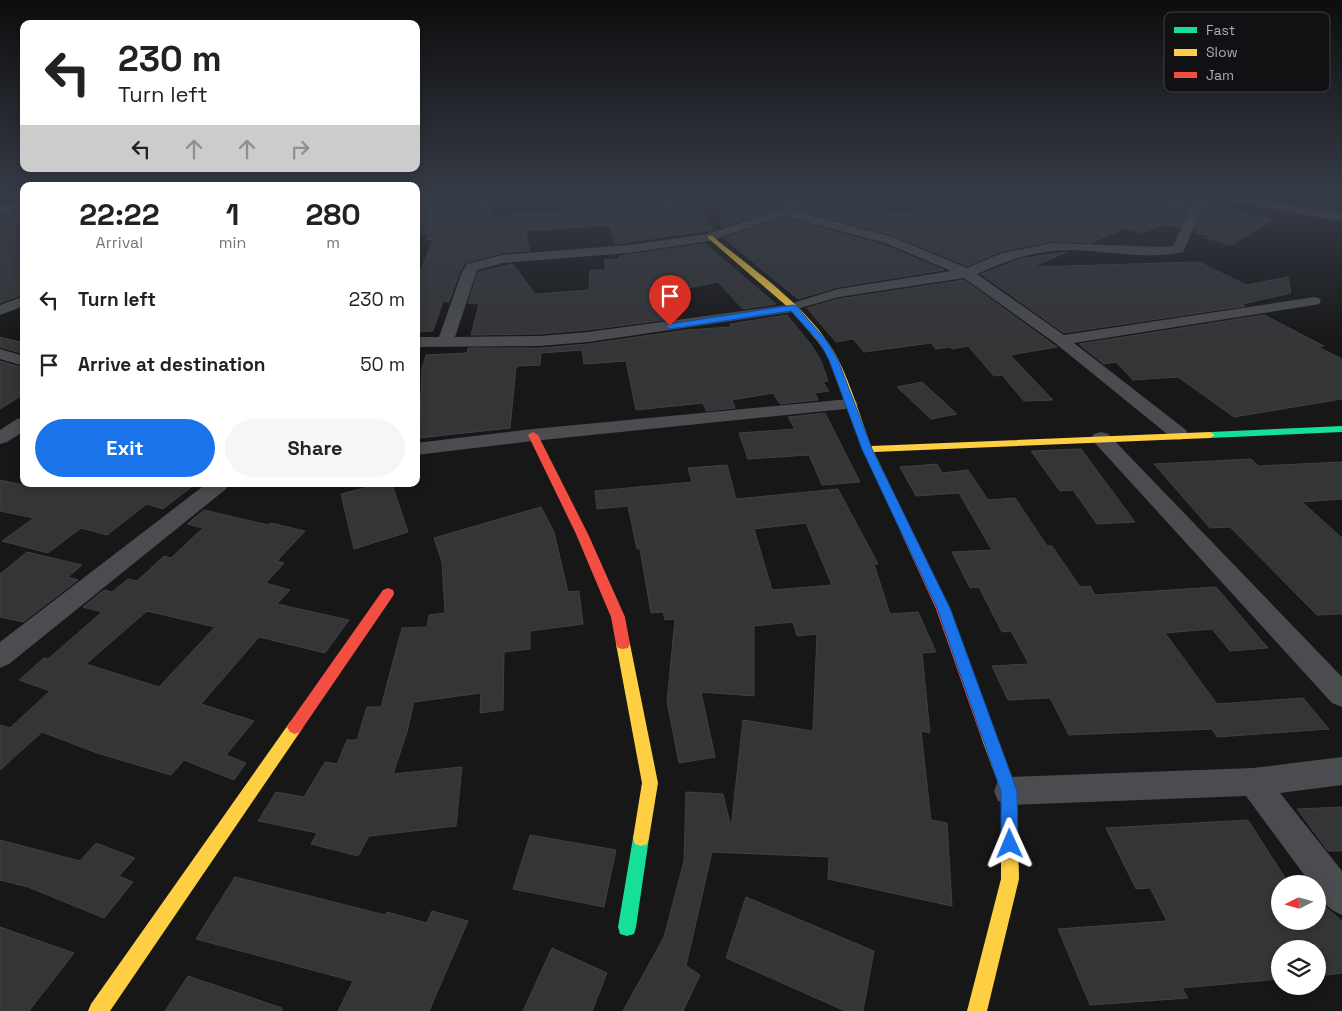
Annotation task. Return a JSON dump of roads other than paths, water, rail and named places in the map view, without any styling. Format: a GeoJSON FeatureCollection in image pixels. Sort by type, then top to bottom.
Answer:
{"type":"FeatureCollection","features":[{"type":"Feature","properties":{"kind":"street"},"geometry":{"type":"LineString","coordinates":[[446,341],[472,267],[502,259],[648,246]]}},
{"type":"Feature","properties":{"kind":"street"},"geometry":{"type":"LineString","coordinates":[[721,246],[792,307],[823,342],[834,360],[867,449],[944,608],[1009,791],[1010,879],[977,1011]]}},
{"type":"Feature","properties":{"kind":"street"},"geometry":{"type":"LineString","coordinates":[[904,246],[967,274],[1061,340],[1179,434]]}},
{"type":"Feature","properties":{"kind":"street"},"geometry":{"type":"LineString","coordinates":[[420,342],[539,341],[588,337],[792,307],[838,293],[967,274],[1007,256],[1052,247],[1156,251],[1178,249],[1179,246]]}},
{"type":"Feature","properties":{"kind":"street"},"geometry":{"type":"LineString","coordinates":[[1061,340],[1314,301]]}},
{"type":"Feature","properties":{"kind":"street"},"geometry":{"type":"LineString","coordinates":[[0,310],[20,302]]}},
{"type":"Feature","properties":{"kind":"street"},"geometry":{"type":"LineString","coordinates":[[0,354],[20,360]]}},
{"type":"Feature","properties":{"kind":"street"},"geometry":{"type":"LineString","coordinates":[[420,449],[533,435],[849,404]]}},
{"type":"Feature","properties":{"kind":"street"},"geometry":{"type":"LineString","coordinates":[[2,436],[20,425]]}},
{"type":"Feature","properties":{"kind":"street"},"geometry":{"type":"LineString","coordinates":[[867,449],[1179,434],[1342,429]]}},
{"type":"Feature","properties":{"kind":"street"},"geometry":{"type":"LineString","coordinates":[[533,435],[582,534],[618,616],[650,783],[627,927]]}},
{"type":"Feature","properties":{"kind":"street"},"geometry":{"type":"LineString","coordinates":[[2,436],[20,438]]}},
{"type":"Feature","properties":{"kind":"street"},"geometry":{"type":"LineString","coordinates":[[1101,438],[1342,695]]}},
{"type":"Feature","properties":{"kind":"street"},"geometry":{"type":"LineString","coordinates":[[0,657],[215,487]]}},
{"type":"Feature","properties":{"kind":"street"},"geometry":{"type":"LineString","coordinates":[[98,1011],[388,593]]}},
{"type":"Feature","properties":{"kind":"street"},"geometry":{"type":"LineString","coordinates":[[1009,791],[1253,782],[1342,771]]}},
{"type":"Feature","properties":{"kind":"street"},"geometry":{"type":"LineString","coordinates":[[1253,782],[1342,898]]}}]}
